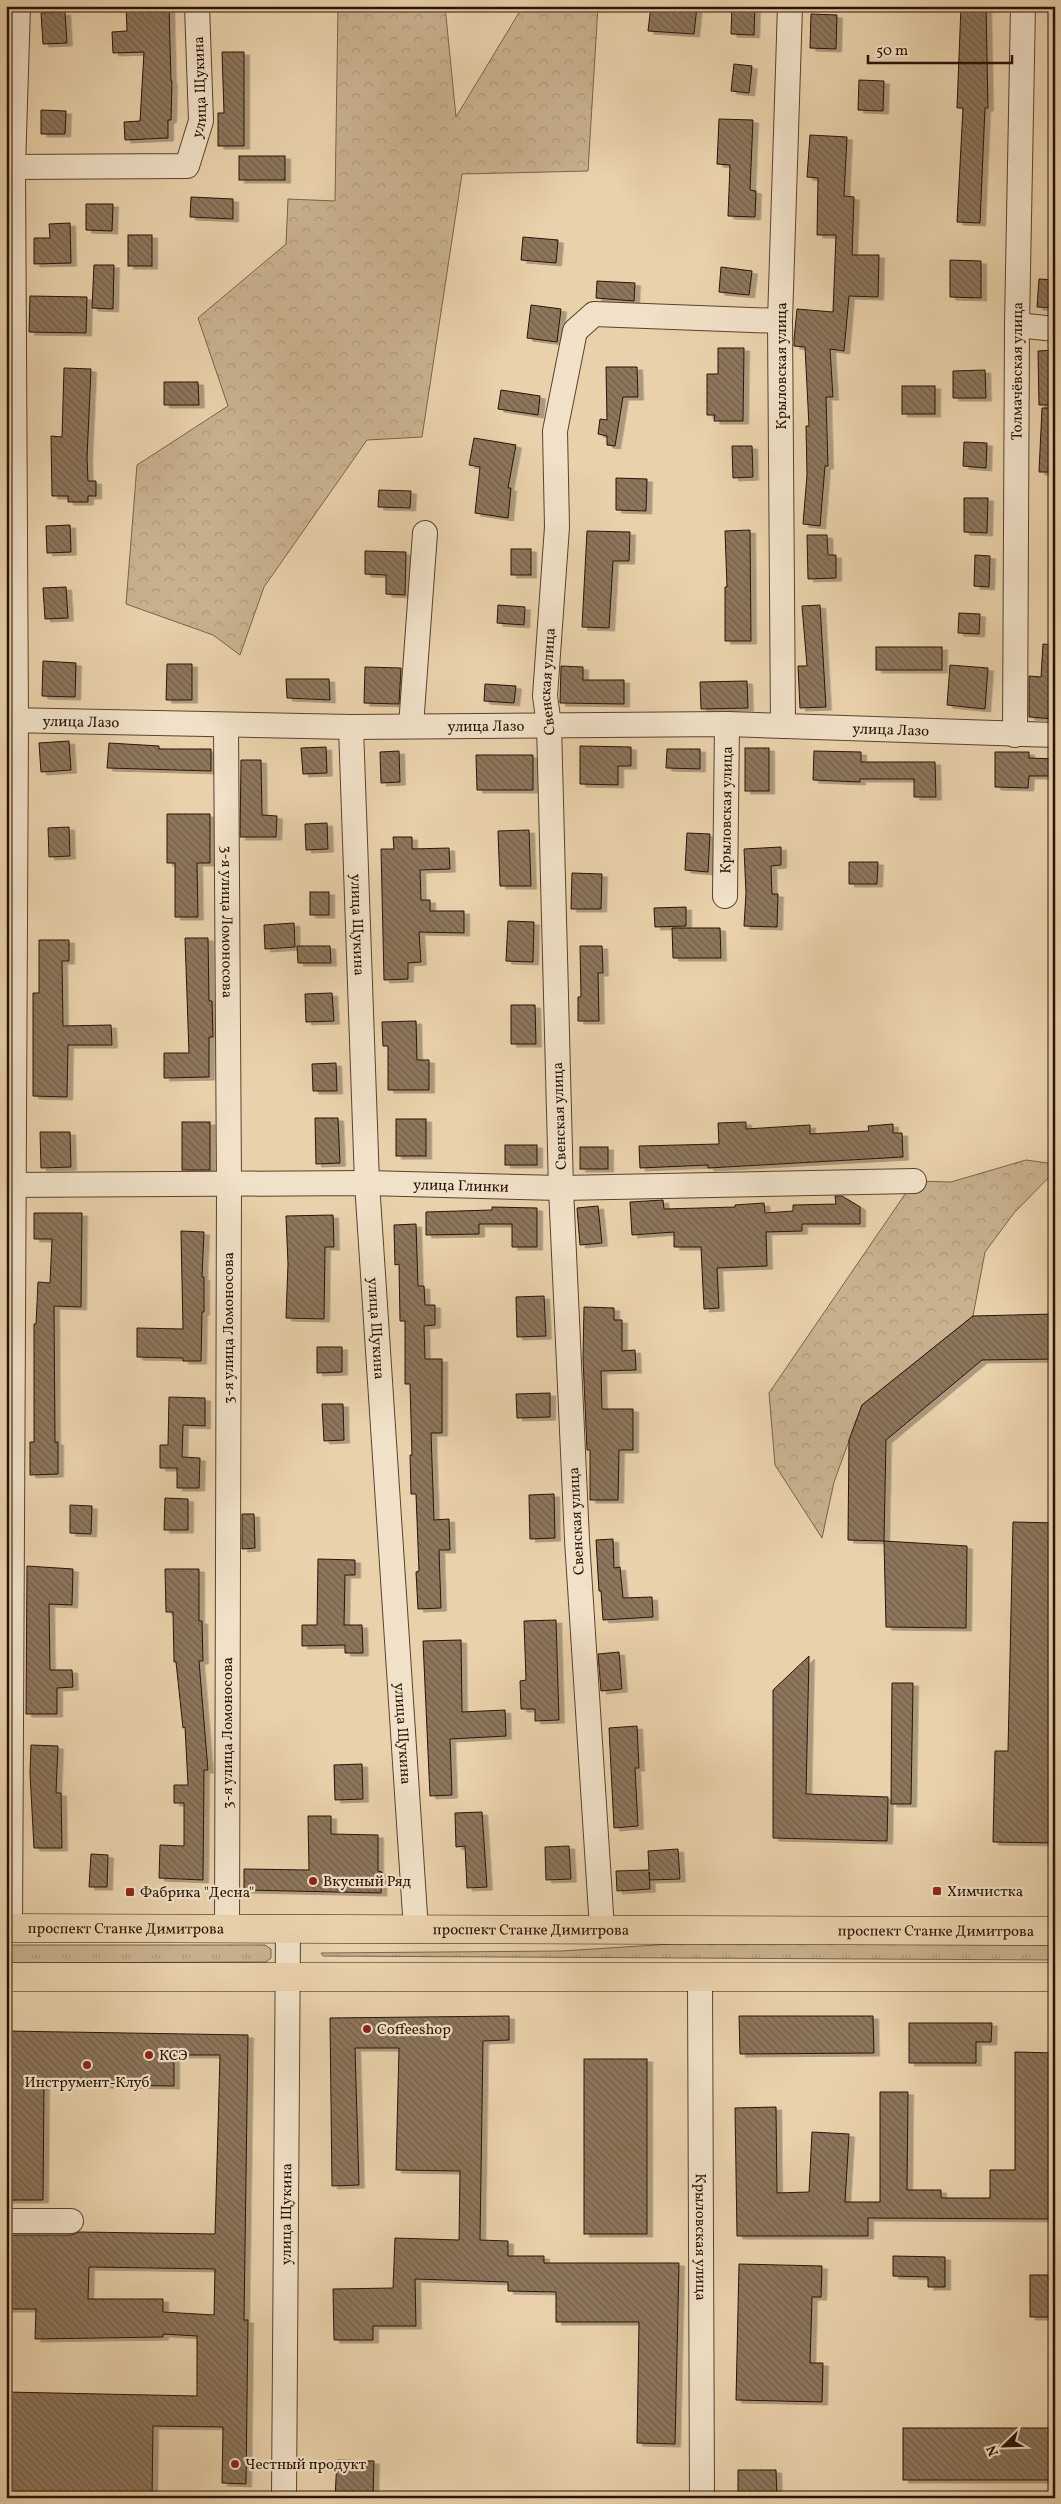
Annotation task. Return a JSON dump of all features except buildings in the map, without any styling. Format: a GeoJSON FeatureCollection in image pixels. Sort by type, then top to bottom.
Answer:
{"type":"FeatureCollection","features":[{"type":"Feature","properties":{"kind":"main road","name":"проспект Станке Димитрова"},"geometry":{"type":"LineString","coordinates":[[8,1928],[1055,1931]]}},
{"type":"Feature","properties":{"kind":"main road"},"geometry":{"type":"LineString","coordinates":[[6,1977],[1055,1978]]}},
{"type":"Feature","properties":{"kind":"street"},"geometry":{"type":"LineString","coordinates":[[8,1928],[11,720],[10,167],[18,6]]}},
{"type":"Feature","properties":{"kind":"street","name":"улица Щукина"},"geometry":{"type":"LineString","coordinates":[[10,167],[187,166],[201,121],[197,6]]}},
{"type":"Feature","properties":{"kind":"street","name":"Крыловская улица"},"geometry":{"type":"LineString","coordinates":[[783,726],[780,321],[790,6]]}},
{"type":"Feature","properties":{"kind":"street","name":"Толмачёвская улица"},"geometry":{"type":"LineString","coordinates":[[1015,735],[1017,325],[1023,6]]}},
{"type":"Feature","properties":{"kind":"street","name":"Свенская улица"},"geometry":{"type":"LineString","coordinates":[[602,1929],[577,1540],[561,1188],[549,725],[545,696],[557,527],[554,431],[575,332],[594,314],[780,321]]}},
{"type":"Feature","properties":{"kind":"street"},"geometry":{"type":"LineString","coordinates":[[1017,325],[1055,329]]}},
{"type":"Feature","properties":{"kind":"street"},"geometry":{"type":"LineString","coordinates":[[411,726],[425,533]]}},
{"type":"Feature","properties":{"kind":"street","name":"улица Лазо"},"geometry":{"type":"LineString","coordinates":[[11,720],[226,726],[351,727],[726,724],[1055,735]]}},
{"type":"Feature","properties":{"kind":"street","name":"Крыловская улица"},"geometry":{"type":"LineString","coordinates":[[724,896],[726,724]]}},
{"type":"Feature","properties":{"kind":"street","name":"3-я улица Ломоносова"},"geometry":{"type":"LineString","coordinates":[[226,726],[229,1183],[227,1930]]}},
{"type":"Feature","properties":{"kind":"street","name":"улица Щукина"},"geometry":{"type":"LineString","coordinates":[[351,727],[367,1183],[416,1930]]}},
{"type":"Feature","properties":{"kind":"street","name":"улица Глинки"},"geometry":{"type":"LineString","coordinates":[[9,1185],[367,1183],[561,1188],[914,1181]]}},
{"type":"Feature","properties":{"kind":"street","name":"улица Щукина"},"geometry":{"type":"LineString","coordinates":[[284,2498],[288,1930]]}},
{"type":"Feature","properties":{"kind":"street","name":"Крыловская улица"},"geometry":{"type":"LineString","coordinates":[[700,1977],[702,2498]]}},
{"type":"Feature","properties":{"kind":"street"},"geometry":{"type":"LineString","coordinates":[[6,2221],[72,2221]]}},
{"type":"Feature","properties":{"kind":"green space"},"geometry":{"type":"Polygon","coordinates":[[[338,6],[445,6],[456,117],[523,6],[598,6],[588,171],[462,174],[422,437],[367,440],[264,587],[240,655],[213,635],[126,604],[137,465],[228,406],[198,318],[286,244],[288,199],[335,201],[338,6]]]}},
{"type":"Feature","properties":{"kind":"green space"},"geometry":{"type":"Polygon","coordinates":[[[1026,1160],[1055,1164],[1055,1171],[1014,1213],[985,1252],[973,1316],[862,1405],[834,1482],[822,1538],[775,1465],[769,1393],[914,1181],[951,1182],[1026,1160]]]}},
{"type":"Feature","properties":{"kind":"green space"},"geometry":{"type":"Polygon","coordinates":[[[686,1943],[1055,1944],[1055,1960],[323,1956],[321,1953],[562,1951],[686,1943]]]}},
{"type":"Feature","properties":{"kind":"green space"},"geometry":{"type":"Polygon","coordinates":[[[6,1945],[265,1945],[271,1949],[271,1958],[266,1962],[6,1963],[6,1945]]]}},
{"type":"Feature","properties":{"kind":"place","name":"Вкусный Ряд"},"geometry":{"type":"Point","coordinates":[313,1881]}},
{"type":"Feature","properties":{"kind":"place","name":"Химчистка"},"geometry":{"type":"Point","coordinates":[937,1891]}},
{"type":"Feature","properties":{"kind":"place","name":"Фабрика \"Десна\""},"geometry":{"type":"Point","coordinates":[130,1892]}},
{"type":"Feature","properties":{"kind":"place","name":"Coffeeshop"},"geometry":{"type":"Point","coordinates":[367,2029]}},
{"type":"Feature","properties":{"kind":"place","name":"КСЭ"},"geometry":{"type":"Point","coordinates":[149,2055]}},
{"type":"Feature","properties":{"kind":"place","name":"Инструмент-Клуб"},"geometry":{"type":"Point","coordinates":[87,2065]}},
{"type":"Feature","properties":{"kind":"place","name":"Честный продукт"},"geometry":{"type":"Point","coordinates":[235,2464]}}]}
